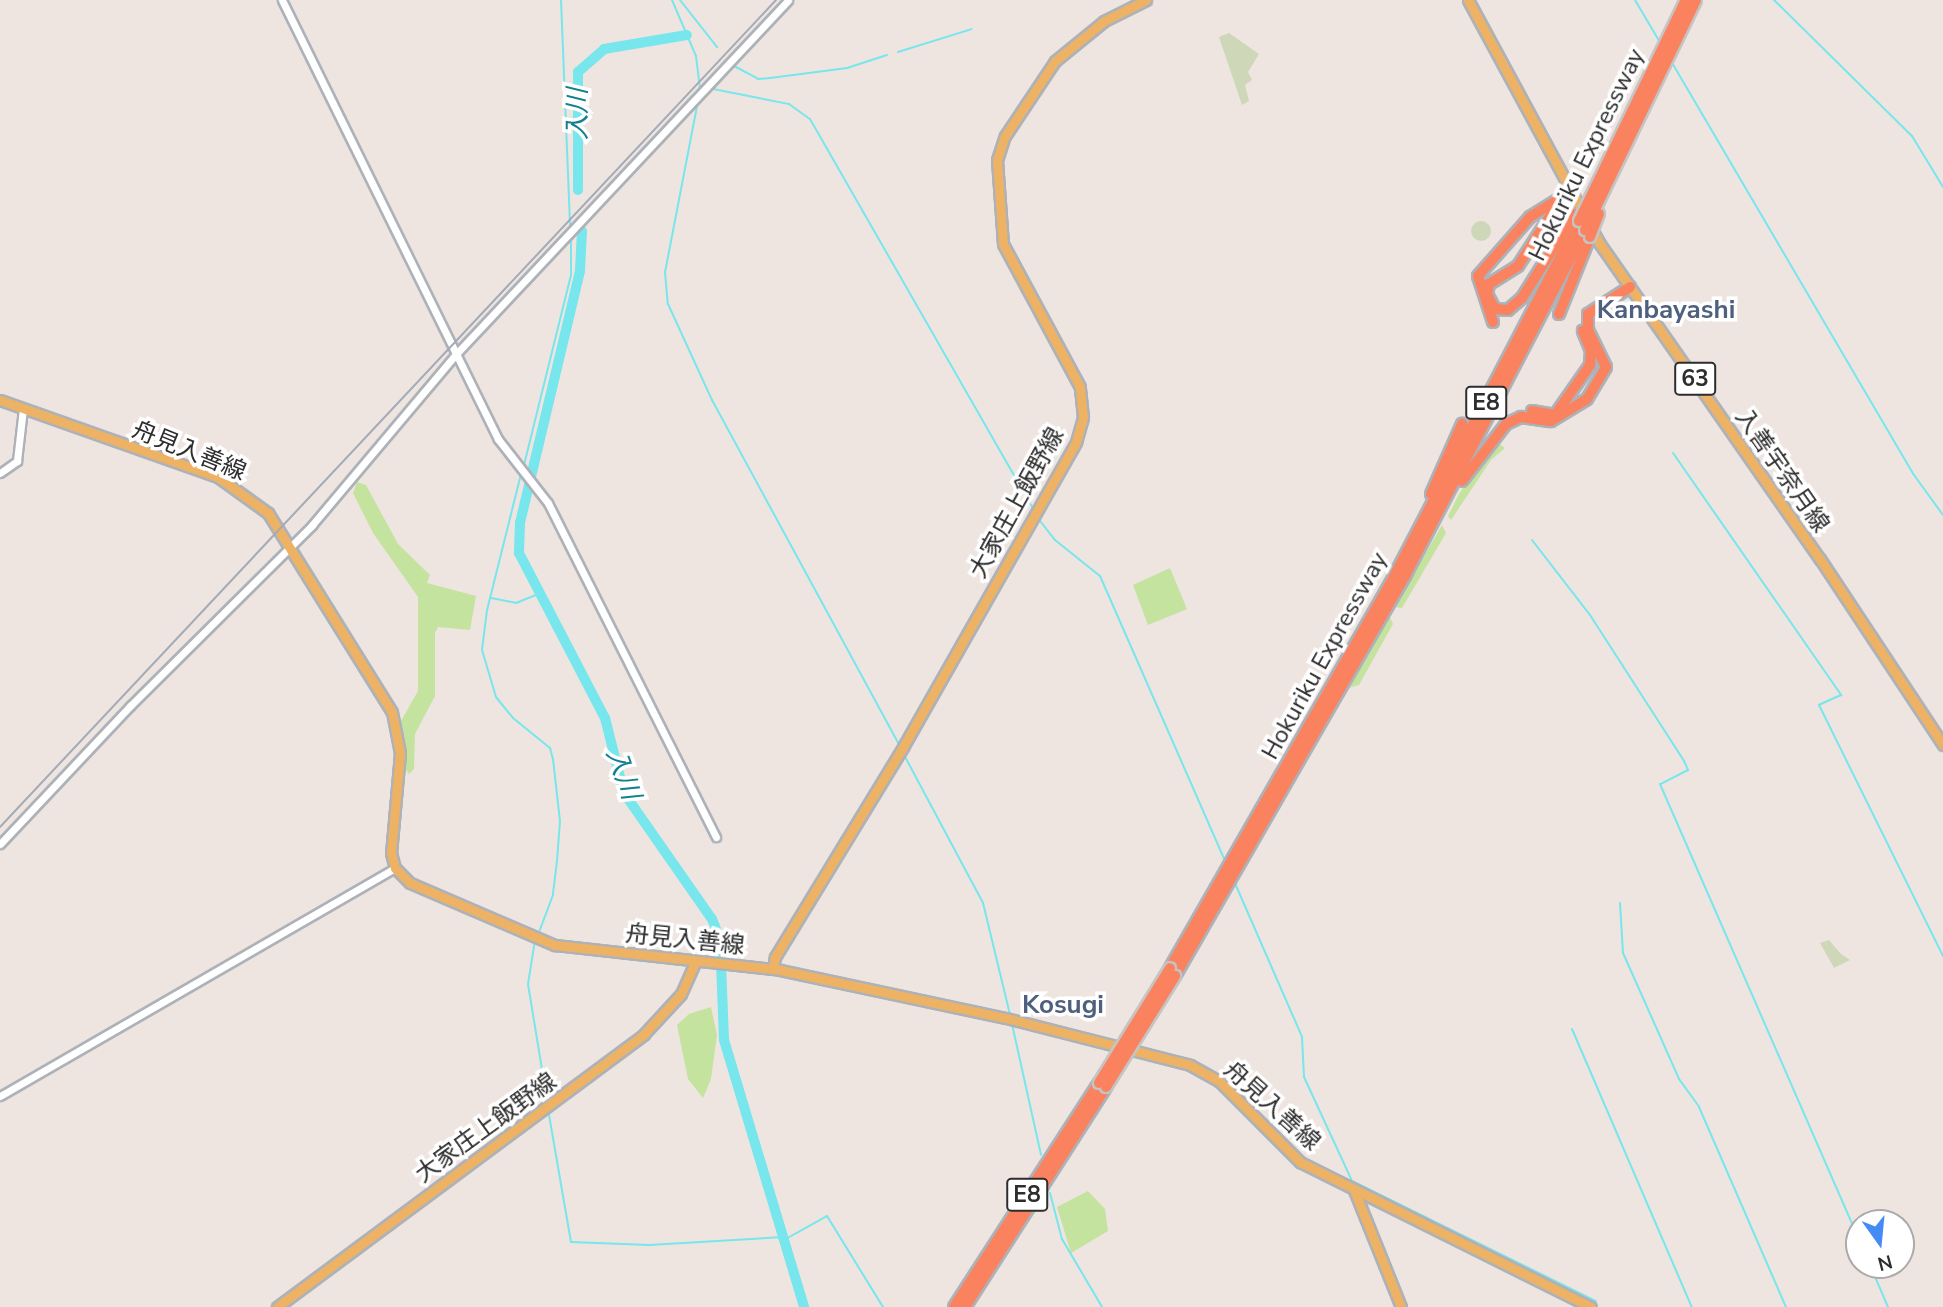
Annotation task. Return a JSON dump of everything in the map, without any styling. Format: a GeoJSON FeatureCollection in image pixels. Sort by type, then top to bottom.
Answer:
{"type":"FeatureCollection","features":[{"type":"Feature","properties":{"kind":"highway","name":"Hokuriku Expressway"},"geometry":{"type":"LineString","coordinates":[[1628,131],[1686,0]]}},
{"type":"Feature","properties":{"kind":"highway","name":"Hokuriku Expressway"},"geometry":{"type":"LineString","coordinates":[[965,1307],[1172,972],[1406,574],[1696,0]]}},
{"type":"Feature","properties":{"kind":"highway"},"geometry":{"type":"LineString","coordinates":[[1559,314],[1582,225],[1628,131]]}},
{"type":"Feature","properties":{"kind":"highway"},"geometry":{"type":"LineString","coordinates":[[1573,192],[1560,201],[1518,266],[1489,284],[1487,294],[1495,309],[1508,310],[1522,298],[1582,225]]}},
{"type":"Feature","properties":{"kind":"highway"},"geometry":{"type":"LineString","coordinates":[[1489,320],[1477,281],[1481,270],[1530,217],[1573,192]]}},
{"type":"Feature","properties":{"kind":"highway","name":"Hokuriku Expressway"},"geometry":{"type":"LineString","coordinates":[[1341,682],[1390,584],[1582,225]]}},
{"type":"Feature","properties":{"kind":"highway"},"geometry":{"type":"LineString","coordinates":[[1535,407],[1542,416],[1558,411],[1590,365],[1584,315],[1630,287]]}},
{"type":"Feature","properties":{"kind":"highway"},"geometry":{"type":"LineString","coordinates":[[1406,574],[1496,431],[1521,417],[1551,421],[1590,395],[1606,367],[1588,330],[1588,314],[1630,287]]}},
{"type":"Feature","properties":{"kind":"highway"},"geometry":{"type":"LineString","coordinates":[[1390,584],[1462,424]]}},
{"type":"Feature","properties":{"kind":"highway","name":"Hokuriku Expressway"},"geometry":{"type":"LineString","coordinates":[[954,1307],[1103,1085]]}},
{"type":"Feature","properties":{"kind":"main road","name":"大家庄上飯野線"},"geometry":{"type":"LineString","coordinates":[[773,969],[775,957],[901,750],[1076,442],[1083,403],[1074,372],[1003,244],[996,185],[1000,148],[1034,88],[1055,61],[1104,21],[1146,0]]}},
{"type":"Feature","properties":{"kind":"main road","name":"入善宇奈月線"},"geometry":{"type":"LineString","coordinates":[[1468,0],[1573,192],[1630,287],[1820,559],[1943,745]]}},
{"type":"Feature","properties":{"kind":"main road","name":"舟見入善線"},"geometry":{"type":"LineString","coordinates":[[0,400],[218,477],[262,506],[291,546],[397,726],[400,753],[390,835],[396,868],[410,883],[542,941],[773,969],[1006,1018],[1190,1065],[1219,1081],[1300,1162],[1591,1307]]}},
{"type":"Feature","properties":{"kind":"main road","name":"大家庄上飯野線"},"geometry":{"type":"LineString","coordinates":[[277,1307],[653,1025],[681,994],[695,961]]}},
{"type":"Feature","properties":{"kind":"main road"},"geometry":{"type":"LineString","coordinates":[[1354,1190],[1401,1307]]}},
{"type":"Feature","properties":{"kind":"street"},"geometry":{"type":"LineString","coordinates":[[282,0],[498,439],[526,479],[548,503],[716,837]]}},
{"type":"Feature","properties":{"kind":"street"},"geometry":{"type":"LineString","coordinates":[[0,844],[130,706],[291,546],[456,354],[788,0]]}},
{"type":"Feature","properties":{"kind":"street"},"geometry":{"type":"LineString","coordinates":[[0,473],[17,461],[23,408]]}},
{"type":"Feature","properties":{"kind":"street"},"geometry":{"type":"LineString","coordinates":[[0,1096],[396,868]]}},
{"type":"Feature","properties":{"kind":"green space"},"geometry":{"type":"Polygon","coordinates":[[[1229,33],[1259,54],[1248,72],[1252,80],[1245,85],[1249,101],[1242,105],[1219,37],[1229,33]]]}},
{"type":"Feature","properties":{"kind":"green space"},"geometry":{"type":"Polygon","coordinates":[[[1481,221],[1488,224],[1491,231],[1488,238],[1481,241],[1474,238],[1471,231],[1474,224],[1481,221]]]}},
{"type":"Feature","properties":{"kind":"green space"},"geometry":{"type":"Polygon","coordinates":[[[1494,440],[1505,448],[1491,460],[1451,520],[1448,516],[1459,494],[1494,440]]]}},
{"type":"Feature","properties":{"kind":"green space"},"geometry":{"type":"Polygon","coordinates":[[[357,482],[366,485],[398,544],[430,575],[427,583],[476,596],[470,630],[438,627],[435,633],[435,696],[415,734],[414,769],[409,774],[402,764],[401,721],[418,691],[418,597],[373,533],[353,493],[357,482]]]}},
{"type":"Feature","properties":{"kind":"green space"},"geometry":{"type":"Polygon","coordinates":[[[1442,525],[1446,533],[1402,608],[1394,607],[1442,525]]]}},
{"type":"Feature","properties":{"kind":"green space"},"geometry":{"type":"Polygon","coordinates":[[[1170,568],[1187,609],[1148,625],[1133,585],[1170,568]]]}},
{"type":"Feature","properties":{"kind":"green space"},"geometry":{"type":"Polygon","coordinates":[[[1389,615],[1393,624],[1359,685],[1349,688],[1389,615]]]}},
{"type":"Feature","properties":{"kind":"green space"},"geometry":{"type":"Polygon","coordinates":[[[1829,940],[1850,960],[1834,968],[1820,943],[1829,940]]]}},
{"type":"Feature","properties":{"kind":"green space"},"geometry":{"type":"Polygon","coordinates":[[[711,1007],[717,1035],[711,1079],[703,1098],[688,1079],[677,1025],[689,1014],[711,1007]]]}},
{"type":"Feature","properties":{"kind":"green space"},"geometry":{"type":"Polygon","coordinates":[[[1088,1191],[1105,1209],[1108,1231],[1071,1253],[1057,1207],[1088,1191]]]}},
{"type":"Feature","properties":{"kind":"waterway"},"geometry":{"type":"LineString","coordinates":[[561,0],[570,226]]}},
{"type":"Feature","properties":{"kind":"waterway"},"geometry":{"type":"LineString","coordinates":[[672,0],[696,56],[700,88]]}},
{"type":"Feature","properties":{"kind":"waterway"},"geometry":{"type":"LineString","coordinates":[[680,0],[717,47]]}},
{"type":"Feature","properties":{"kind":"waterway"},"geometry":{"type":"LineString","coordinates":[[1635,0],[1661,44]]}},
{"type":"Feature","properties":{"kind":"waterway"},"geometry":{"type":"LineString","coordinates":[[1774,0],[1912,136],[1943,187]]}},
{"type":"Feature","properties":{"kind":"waterway"},"geometry":{"type":"LineString","coordinates":[[898,52],[972,29]]}},
{"type":"Feature","properties":{"kind":"waterway","name":"入川"},"geometry":{"type":"LineString","coordinates":[[578,190],[578,72],[604,49],[687,35]]}},
{"type":"Feature","properties":{"kind":"waterway"},"geometry":{"type":"LineString","coordinates":[[734,66],[758,79],[847,68],[887,55]]}},
{"type":"Feature","properties":{"kind":"waterway"},"geometry":{"type":"LineString","coordinates":[[1671,61],[1914,475],[1943,515]]}},
{"type":"Feature","properties":{"kind":"waterway"},"geometry":{"type":"LineString","coordinates":[[708,88],[789,104],[810,119],[1033,509]]}},
{"type":"Feature","properties":{"kind":"waterway"},"geometry":{"type":"LineString","coordinates":[[698,101],[665,272],[668,304],[712,400],[899,745]]}},
{"type":"Feature","properties":{"kind":"waterway","name":"入川"},"geometry":{"type":"LineString","coordinates":[[582,231],[580,271],[520,523],[519,553],[605,718],[624,793],[712,919],[720,939],[724,1040],[804,1307]]}},
{"type":"Feature","properties":{"kind":"waterway"},"geometry":{"type":"LineString","coordinates":[[524,465],[571,275],[571,235]]}},
{"type":"Feature","properties":{"kind":"waterway"},"geometry":{"type":"LineString","coordinates":[[1673,453],[1841,695],[1819,705],[1943,956]]}},
{"type":"Feature","properties":{"kind":"waterway"},"geometry":{"type":"LineString","coordinates":[[521,474],[487,610],[482,650],[496,697],[513,718],[550,748],[553,759],[560,821],[557,861],[553,895],[538,935]]}},
{"type":"Feature","properties":{"kind":"waterway"},"geometry":{"type":"LineString","coordinates":[[1037,517],[1055,540],[1100,576],[1226,863]]}},
{"type":"Feature","properties":{"kind":"waterway"},"geometry":{"type":"LineString","coordinates":[[1532,540],[1590,615],[1684,761],[1688,770],[1660,784],[1845,1209]]}},
{"type":"Feature","properties":{"kind":"waterway"},"geometry":{"type":"LineString","coordinates":[[491,598],[516,603],[538,594]]}},
{"type":"Feature","properties":{"kind":"waterway"},"geometry":{"type":"LineString","coordinates":[[903,753],[983,903],[1010,1015]]}},
{"type":"Feature","properties":{"kind":"waterway"},"geometry":{"type":"LineString","coordinates":[[1234,881],[1302,1037],[1304,1077],[1352,1181],[1596,1301]]}},
{"type":"Feature","properties":{"kind":"waterway"},"geometry":{"type":"LineString","coordinates":[[1620,903],[1623,953],[1679,1079],[1699,1107],[1786,1307]]}},
{"type":"Feature","properties":{"kind":"waterway"},"geometry":{"type":"LineString","coordinates":[[535,940],[528,984],[547,1100]]}},
{"type":"Feature","properties":{"kind":"waterway"},"geometry":{"type":"LineString","coordinates":[[1012,1024],[1041,1155]]}},
{"type":"Feature","properties":{"kind":"waterway"},"geometry":{"type":"LineString","coordinates":[[1572,1029],[1692,1307]]}},
{"type":"Feature","properties":{"kind":"waterway"},"geometry":{"type":"LineString","coordinates":[[548,1109],[571,1242],[649,1245],[783,1237]]}},
{"type":"Feature","properties":{"kind":"waterway"},"geometry":{"type":"LineString","coordinates":[[1050,1193],[1062,1239],[1102,1307]]}},
{"type":"Feature","properties":{"kind":"waterway"},"geometry":{"type":"LineString","coordinates":[[784,1240],[827,1216],[883,1307]]}},
{"type":"Feature","properties":{"kind":"waterway"},"geometry":{"type":"LineString","coordinates":[[1876,1279],[1888,1307]]}},
{"type":"Feature","properties":{"kind":"railway"},"geometry":{"type":"LineString","coordinates":[[0,827],[776,0]]}},
{"type":"Feature","properties":{"kind":"district","name":"Kanbayashi"},"geometry":{"type":"Point","coordinates":[1666,310]}},
{"type":"Feature","properties":{"kind":"district","name":"Kosugi"},"geometry":{"type":"Point","coordinates":[1063,1005]}}]}
